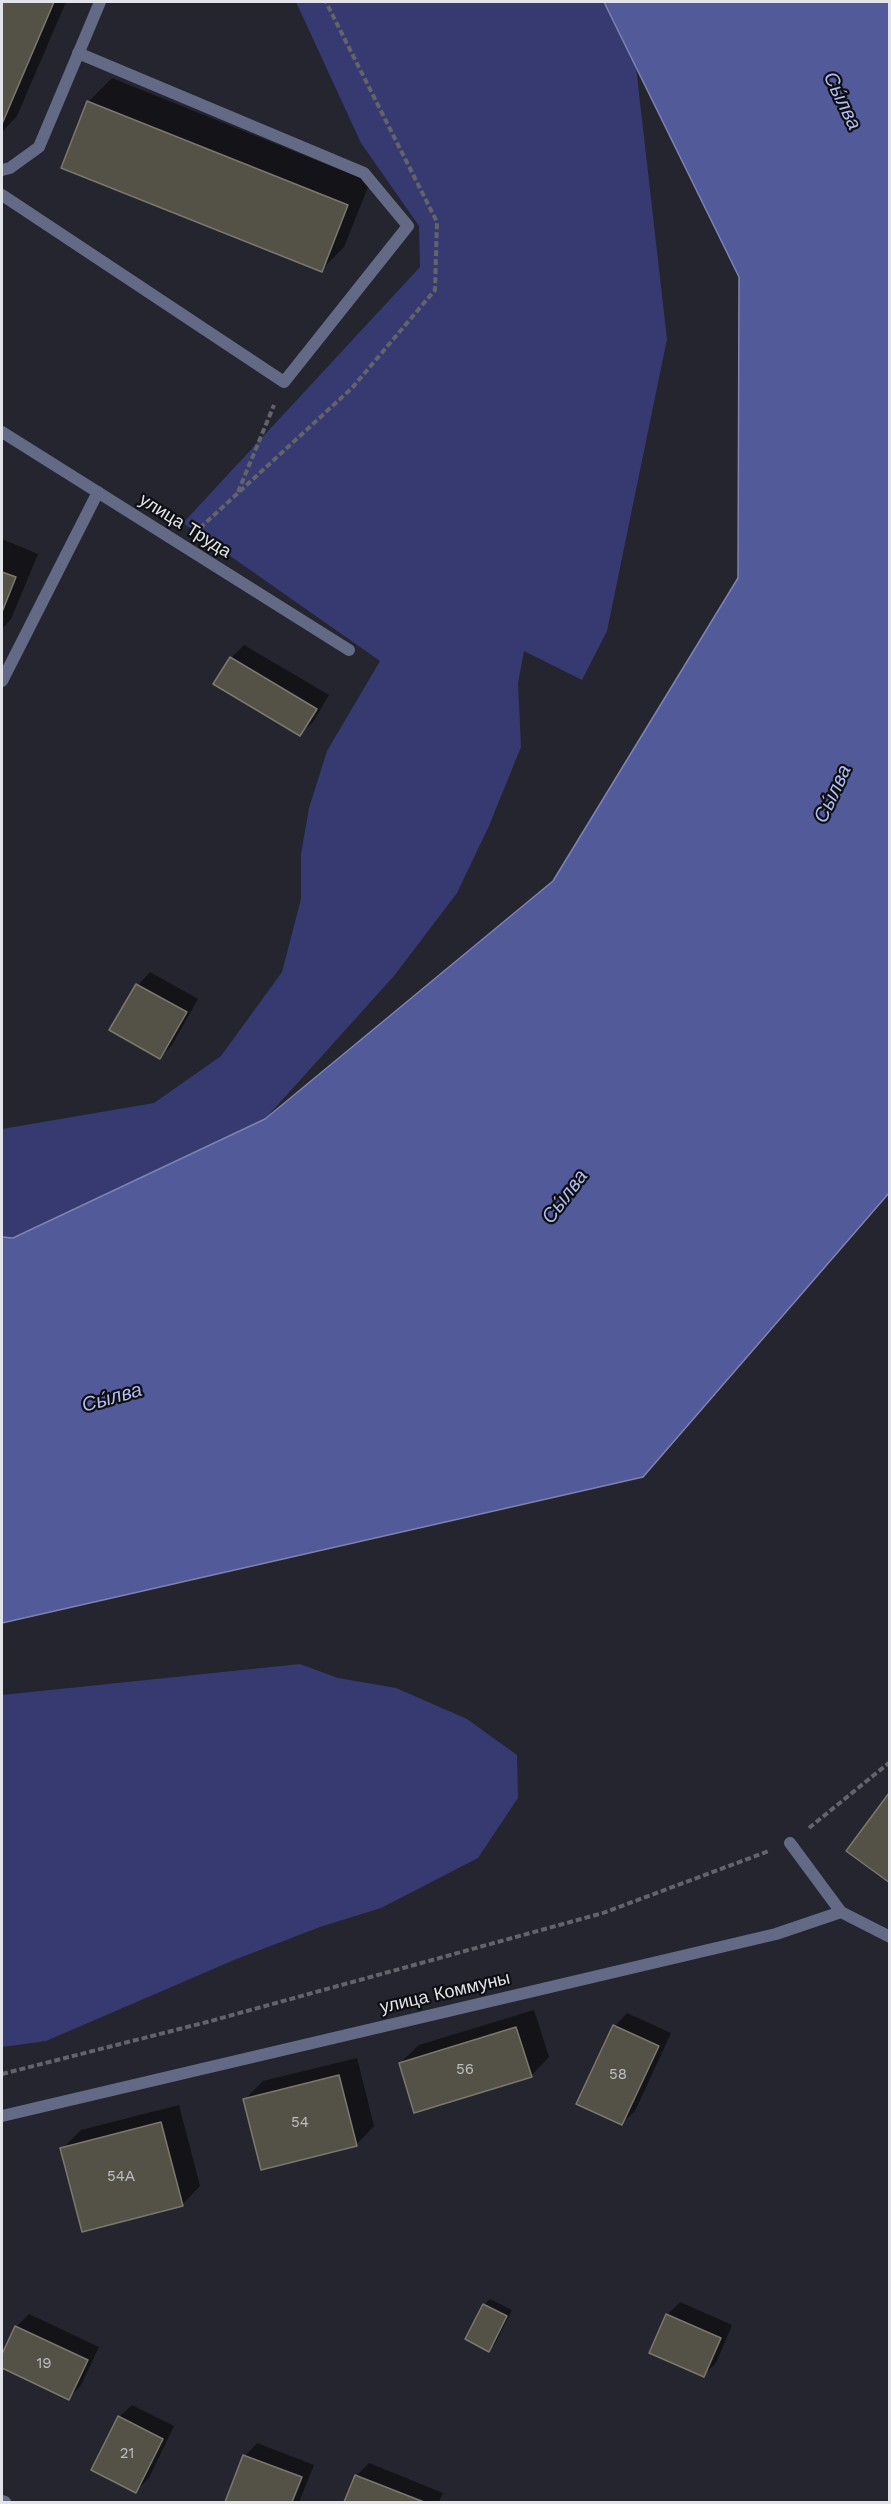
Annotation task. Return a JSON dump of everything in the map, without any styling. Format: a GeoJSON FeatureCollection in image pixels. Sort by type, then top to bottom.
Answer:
{"type":"FeatureCollection","features":[{"type":"Feature","properties":{"kind":"street"},"geometry":{"type":"LineString","coordinates":[[2,170],[10,168],[39,147],[100,2]]}},
{"type":"Feature","properties":{"kind":"street"},"geometry":{"type":"LineString","coordinates":[[2,195],[284,382],[408,226],[364,172],[78,53]]}},
{"type":"Feature","properties":{"kind":"street","name":"улица Труда"},"geometry":{"type":"LineString","coordinates":[[2,432],[350,650]]}},
{"type":"Feature","properties":{"kind":"street"},"geometry":{"type":"LineString","coordinates":[[2,681],[98,492]]}},
{"type":"Feature","properties":{"kind":"street"},"geometry":{"type":"LineString","coordinates":[[790,1843],[841,1912],[890,1937]]}},
{"type":"Feature","properties":{"kind":"street","name":"улица Коммуны"},"geometry":{"type":"LineString","coordinates":[[2,2116],[776,1934],[841,1912]]}},
{"type":"Feature","properties":{"kind":"path"},"geometry":{"type":"LineString","coordinates":[[238,493],[284,382]]}},
{"type":"Feature","properties":{"kind":"path"},"geometry":{"type":"LineString","coordinates":[[2,2074],[207,2022],[603,1913],[790,1843],[890,1762]]}},
{"type":"Feature","properties":{"kind":"shaded area"},"geometry":{"type":"Polygon","coordinates":[[[296,2],[604,2],[636,67],[667,339],[607,631],[582,680],[524,651],[518,683],[521,747],[489,826],[457,893],[394,976],[265,1119],[13,1238],[2,1237],[2,1129],[154,1103],[221,1056],[282,972],[301,899],[301,854],[309,808],[327,751],[380,661],[183,523],[420,267],[419,226],[361,143],[296,2]]]}},
{"type":"Feature","properties":{"kind":"shaded area"},"geometry":{"type":"Polygon","coordinates":[[[300,1664],[338,1678],[396,1688],[467,1719],[517,1755],[518,1798],[478,1858],[381,1908],[320,1927],[234,1960],[46,2041],[2,2047],[2,1695],[300,1664]]]}},
{"type":"Feature","properties":{"kind":"water","name":"Сы́лва"},"geometry":{"type":"Polygon","coordinates":[[[604,2],[889,2],[889,1193],[643,1477],[2,1623],[2,1237],[13,1238],[265,1119],[553,881],[738,578],[739,277],[604,2]]]}},
{"type":"Feature","properties":{"kind":"building"},"geometry":{"type":"Polygon","coordinates":[[[2,2],[54,2],[2,124],[2,2]]]}},
{"type":"Feature","properties":{"kind":"building"},"geometry":{"type":"Polygon","coordinates":[[[87,101],[348,205],[322,272],[61,168],[87,101]]]}},
{"type":"Feature","properties":{"kind":"building"},"geometry":{"type":"Polygon","coordinates":[[[2,572],[16,577],[2,612],[2,572]]]}},
{"type":"Feature","properties":{"kind":"building"},"geometry":{"type":"Polygon","coordinates":[[[230,657],[317,709],[300,736],[213,684],[230,657]]]}},
{"type":"Feature","properties":{"kind":"building"},"geometry":{"type":"Polygon","coordinates":[[[136,984],[187,1012],[160,1059],[109,1030],[136,984]]]}},
{"type":"Feature","properties":{"kind":"building"},"geometry":{"type":"Polygon","coordinates":[[[890,1794],[890,1883],[846,1851],[890,1794]]]}},
{"type":"Feature","properties":{"kind":"building"},"geometry":{"type":"Polygon","coordinates":[[[613,2025],[659,2046],[622,2125],[576,2104],[613,2025]]]}},
{"type":"Feature","properties":{"kind":"building"},"geometry":{"type":"Polygon","coordinates":[[[516,2027],[532,2077],[414,2113],[399,2063],[516,2027]]]}},
{"type":"Feature","properties":{"kind":"building"},"geometry":{"type":"Polygon","coordinates":[[[339,2075],[357,2146],[261,2170],[243,2099],[339,2075]]]}},
{"type":"Feature","properties":{"kind":"building"},"geometry":{"type":"Polygon","coordinates":[[[161,2122],[183,2206],[82,2232],[60,2148],[161,2122]]]}},
{"type":"Feature","properties":{"kind":"building"},"geometry":{"type":"Polygon","coordinates":[[[483,2304],[507,2316],[489,2352],[465,2339],[483,2304]]]}},
{"type":"Feature","properties":{"kind":"building"},"geometry":{"type":"Polygon","coordinates":[[[666,2314],[721,2338],[704,2377],[649,2353],[666,2314]]]}},
{"type":"Feature","properties":{"kind":"building"},"geometry":{"type":"Polygon","coordinates":[[[15,2326],[88,2360],[69,2400],[2,2368],[2,2354],[15,2326]]]}},
{"type":"Feature","properties":{"kind":"building"},"geometry":{"type":"Polygon","coordinates":[[[118,2416],[163,2439],[136,2493],[91,2470],[118,2416]]]}},
{"type":"Feature","properties":{"kind":"building"},"geometry":{"type":"Polygon","coordinates":[[[243,2455],[302,2477],[292,2502],[225,2502],[243,2455]]]}},
{"type":"Feature","properties":{"kind":"building"},"geometry":{"type":"Polygon","coordinates":[[[355,2475],[424,2502],[344,2502],[355,2475]]]}}]}
